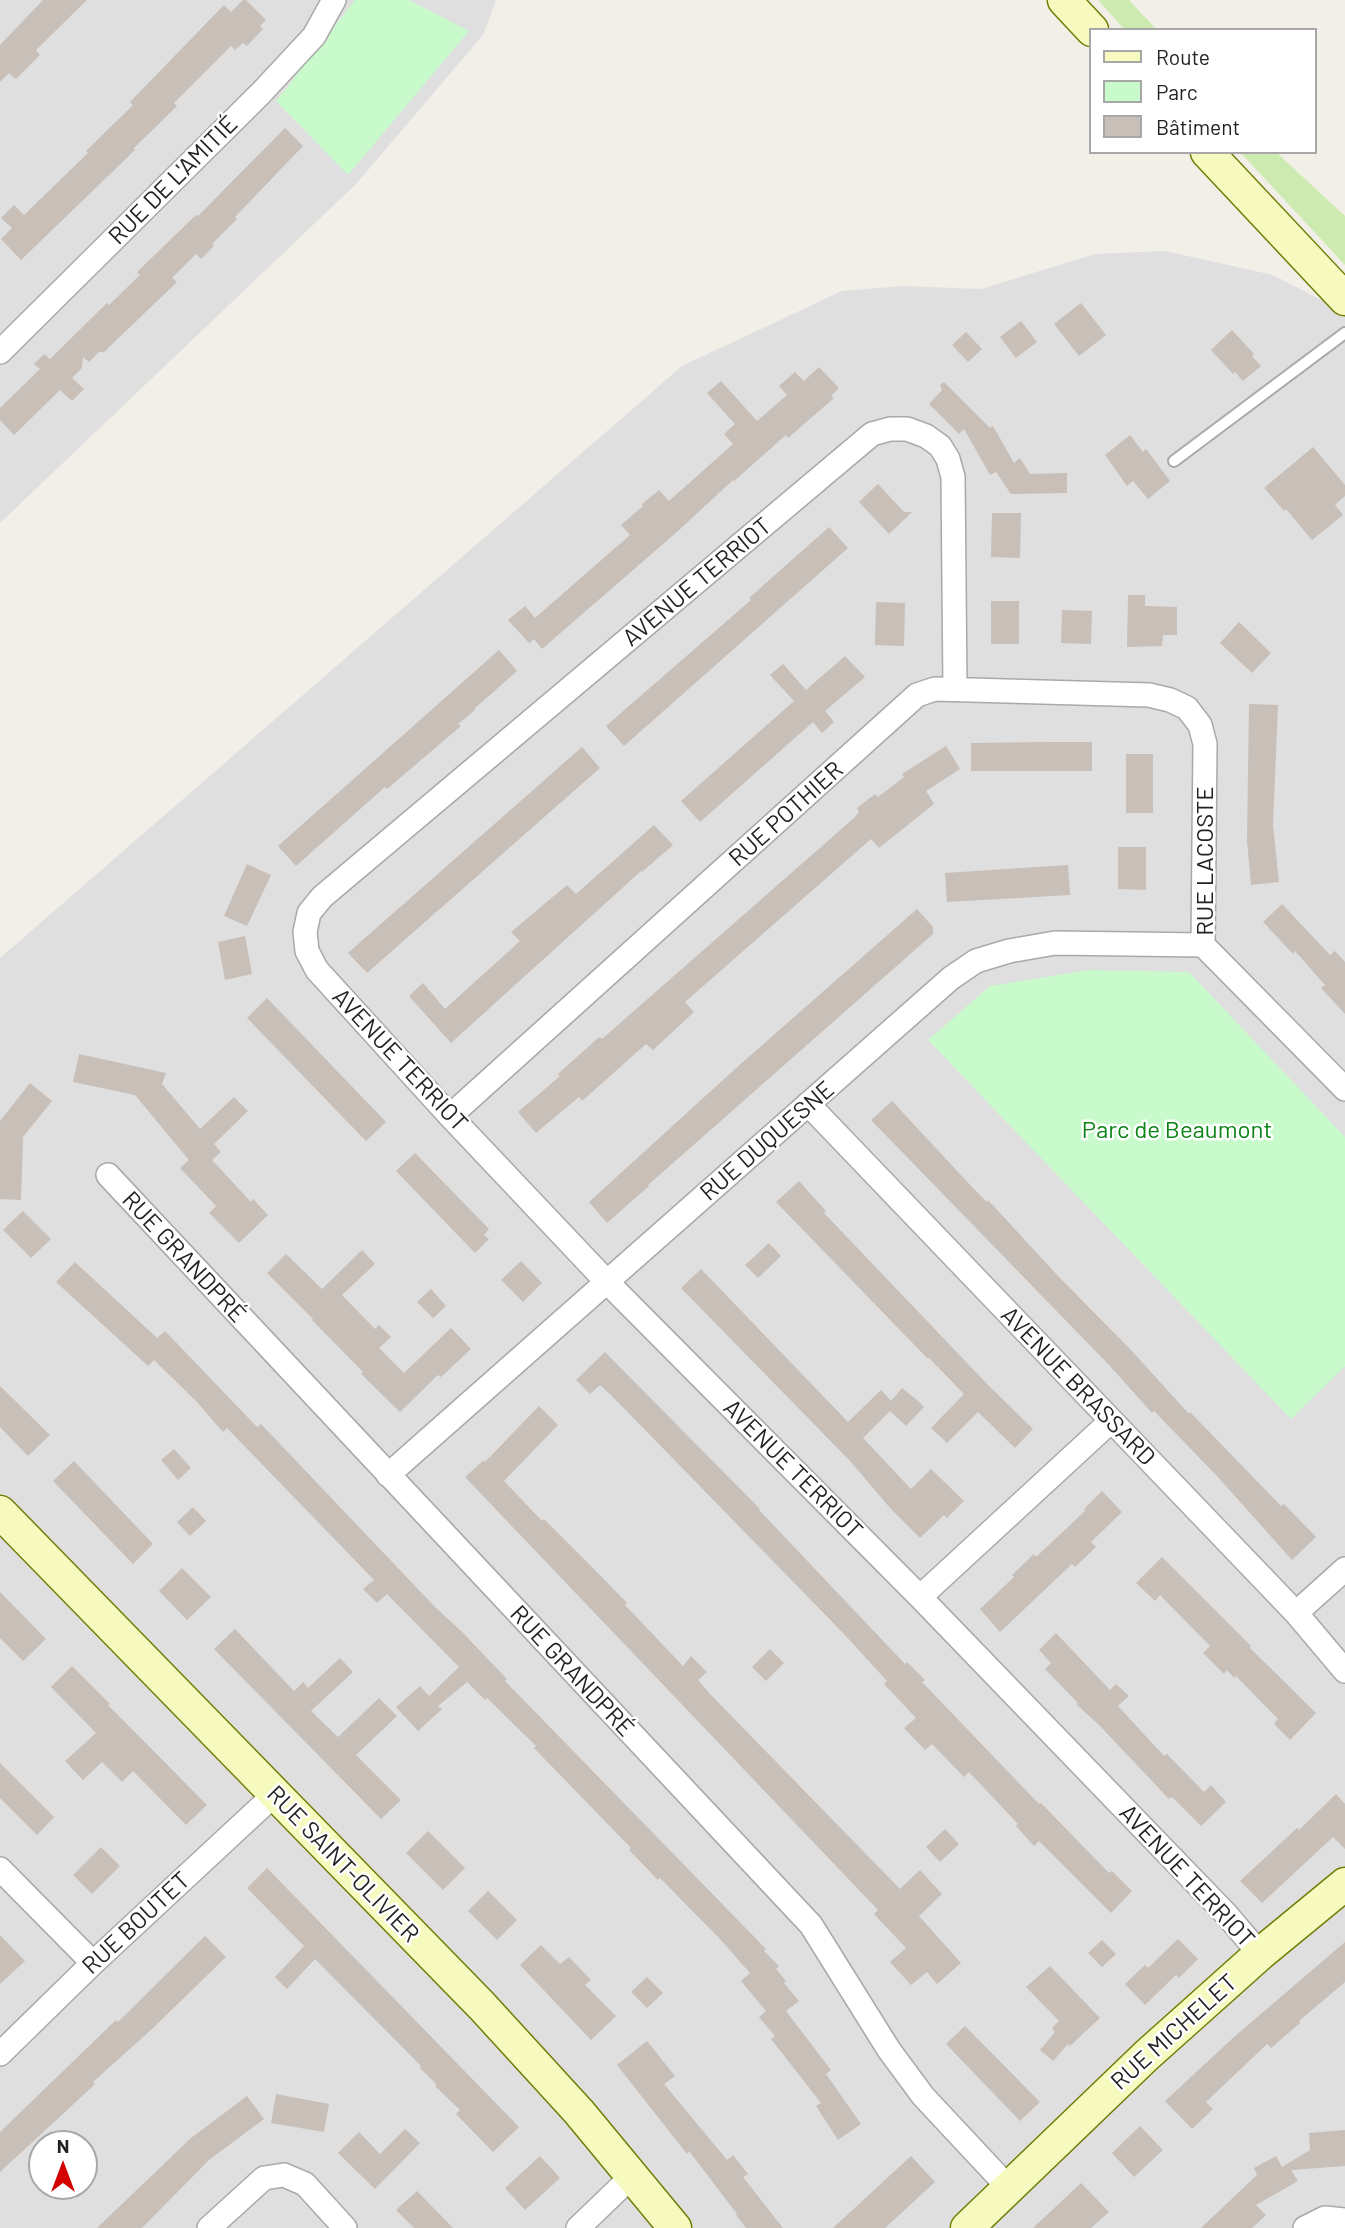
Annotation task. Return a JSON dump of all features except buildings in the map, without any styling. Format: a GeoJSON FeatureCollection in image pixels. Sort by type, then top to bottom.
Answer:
{"type":"FeatureCollection","features":[{"type":"Feature","properties":{"kind":"street","name":"RUE DE L'AMITIÉ"},"geometry":{"type":"LineString","coordinates":[[0,352],[261,93],[314,36],[334,0]]}},
{"type":"Feature","properties":{"kind":"street"},"geometry":{"type":"LineString","coordinates":[[1064,0],[1090,28]]}},
{"type":"Feature","properties":{"kind":"street"},"geometry":{"type":"LineString","coordinates":[[1209,154],[1345,299]]}},
{"type":"Feature","properties":{"kind":"street","name":"AVENUE TERRIOT"},"geometry":{"type":"LineString","coordinates":[[954,689],[953,477],[948,459],[940,446],[926,436],[907,429],[890,429],[872,434],[322,897],[309,914],[305,932],[307,951],[317,970],[607,1282],[920,1597],[1226,1913],[1260,1954]]}},
{"type":"Feature","properties":{"kind":"street","name":"RUE POTHIER"},"geometry":{"type":"LineString","coordinates":[[450,1116],[916,695],[935,689],[954,689],[1149,695],[1187,708]]}},
{"type":"Feature","properties":{"kind":"street","name":"RUE LACOSTE"},"geometry":{"type":"LineString","coordinates":[[1187,708],[1200,724],[1205,744],[1203,945],[1345,1089]]}},
{"type":"Feature","properties":{"kind":"street","name":"RUE DUQUESNE"},"geometry":{"type":"LineString","coordinates":[[388,1475],[951,978],[976,961],[1009,951],[1055,943],[1203,945]]}},
{"type":"Feature","properties":{"kind":"street","name":"AVENUE BRASSARD"},"geometry":{"type":"LineString","coordinates":[[808,1104],[1296,1613],[1345,1671]]}},
{"type":"Feature","properties":{"kind":"street","name":"RUE GRANDPRÉ"},"geometry":{"type":"LineString","coordinates":[[108,1175],[811,1925],[889,2050],[923,2096],[1009,2187]]}},
{"type":"Feature","properties":{"kind":"street"},"geometry":{"type":"LineString","coordinates":[[920,1597],[1111,1421]]}},
{"type":"Feature","properties":{"kind":"street","name":"RUE SAINT-OLIVIER"},"geometry":{"type":"LineString","coordinates":[[0,1512],[482,2006],[579,2112],[675,2228]]}},
{"type":"Feature","properties":{"kind":"street"},"geometry":{"type":"LineString","coordinates":[[1296,1613],[1345,1569]]}},
{"type":"Feature","properties":{"kind":"street","name":"RUE BOUTET"},"geometry":{"type":"LineString","coordinates":[[0,2054],[93,1963],[275,1794]]}},
{"type":"Feature","properties":{"kind":"street"},"geometry":{"type":"LineString","coordinates":[[0,1869],[93,1963]]}},
{"type":"Feature","properties":{"kind":"street","name":"RUE MICHELET"},"geometry":{"type":"LineString","coordinates":[[967,2228],[1147,2055],[1260,1954],[1345,1884]]}},
{"type":"Feature","properties":{"kind":"street"},"geometry":{"type":"LineString","coordinates":[[209,2228],[264,2178],[284,2175],[305,2184],[345,2228]]}},
{"type":"Feature","properties":{"kind":"street"},"geometry":{"type":"LineString","coordinates":[[578,2228],[632,2176]]}},
{"type":"Feature","properties":{"kind":"street"},"geometry":{"type":"LineString","coordinates":[[1305,2228],[1325,2218],[1345,2220]]}},
{"type":"Feature","properties":{"kind":"lane"},"geometry":{"type":"LineString","coordinates":[[1174,461],[1345,332]]}},
{"type":"Feature","properties":{"kind":"shaded area"},"geometry":{"type":"Polygon","coordinates":[[[0,0],[496,0],[483,35],[356,184],[0,523],[0,0]]]}},
{"type":"Feature","properties":{"kind":"shaded area"},"geometry":{"type":"Polygon","coordinates":[[[1165,251],[1273,275],[1345,312],[1345,2228],[0,2228],[0,958],[682,366],[842,291],[903,286],[981,289],[1095,254],[1165,251]]]}},
{"type":"Feature","properties":{"kind":"green space"},"geometry":{"type":"Polygon","coordinates":[[[355,0],[409,0],[469,31],[348,175],[276,101],[355,0]]]}},
{"type":"Feature","properties":{"kind":"green space"},"geometry":{"type":"Polygon","coordinates":[[[1098,0],[1129,0],[1155,28],[1123,28],[1098,0]]]}},
{"type":"Feature","properties":{"kind":"green space"},"geometry":{"type":"Polygon","coordinates":[[[1242,154],[1278,154],[1345,216],[1345,265],[1242,154]]]}},
{"type":"Feature","properties":{"kind":"green space","name":"Parc de Beaumont"},"geometry":{"type":"Polygon","coordinates":[[[1089,970],[1189,972],[1345,1137],[1345,1366],[1291,1419],[928,1040],[990,986],[1089,970]]]}}]}
